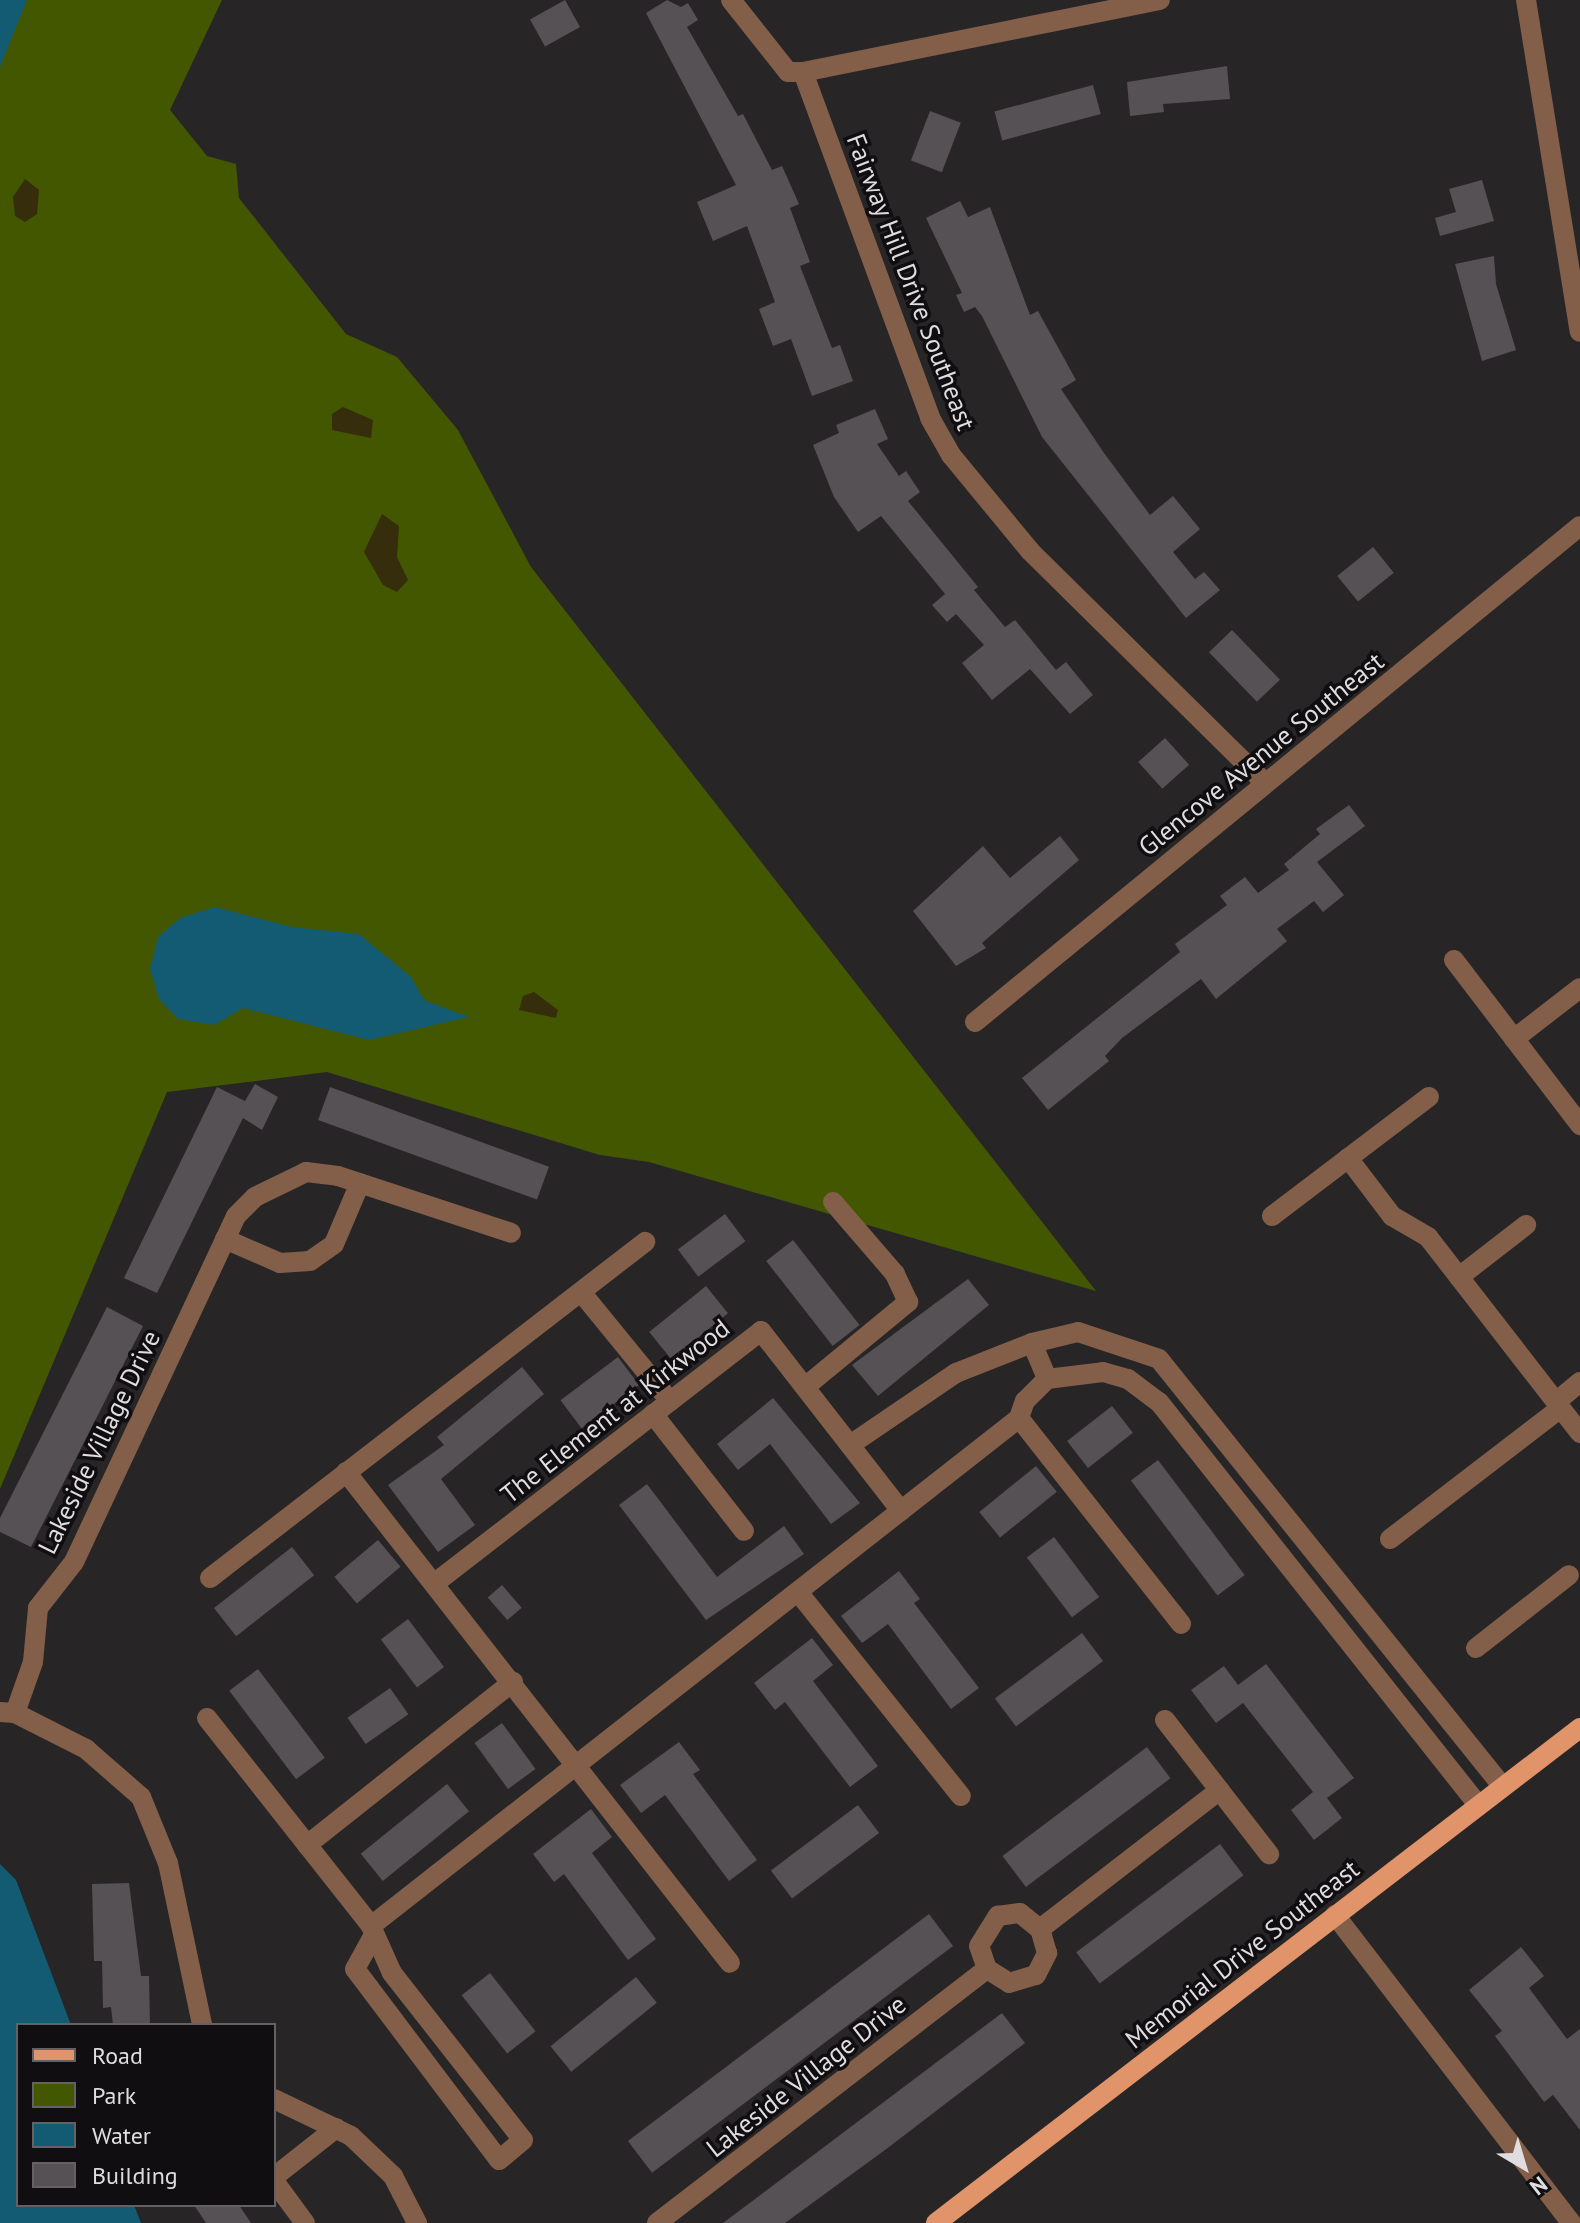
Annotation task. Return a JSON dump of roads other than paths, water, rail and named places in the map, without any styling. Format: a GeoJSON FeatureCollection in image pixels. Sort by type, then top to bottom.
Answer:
{"type":"FeatureCollection","features":[{"type":"Feature","properties":{"kind":"main road","name":"Memorial Drive Southeast"},"geometry":{"type":"LineString","coordinates":[[936,2223],[1580,1728]]}},
{"type":"Feature","properties":{"kind":"street"},"geometry":{"type":"LineString","coordinates":[[731,0],[788,72],[803,72],[1160,0]]}},
{"type":"Feature","properties":{"kind":"street"},"geometry":{"type":"LineString","coordinates":[[1526,0],[1580,332]]}},
{"type":"Feature","properties":{"kind":"street","name":"Fairway Hill Drive Southeast"},"geometry":{"type":"LineString","coordinates":[[803,72],[930,418],[951,455],[1030,551],[1264,782]]}},
{"type":"Feature","properties":{"kind":"street","name":"Glencove Avenue Southeast"},"geometry":{"type":"LineString","coordinates":[[975,1022],[1580,526]]}},
{"type":"Feature","properties":{"kind":"street"},"geometry":{"type":"LineString","coordinates":[[1454,960],[1580,1125]]}},
{"type":"Feature","properties":{"kind":"street"},"geometry":{"type":"LineString","coordinates":[[1514,1039],[1580,988]]}},
{"type":"Feature","properties":{"kind":"street"},"geometry":{"type":"LineString","coordinates":[[1272,1216],[1429,1097]]}},
{"type":"Feature","properties":{"kind":"street"},"geometry":{"type":"LineString","coordinates":[[1348,1158],[1392,1216],[1428,1237],[1580,1433]]}},
{"type":"Feature","properties":{"kind":"street","name":"Lakeside Village Drive"},"geometry":{"type":"LineString","coordinates":[[202,2023],[168,1863],[141,1797],[86,1749],[7,1712],[33,1662],[38,1608],[74,1562],[236,1216],[280,1180],[306,1172],[360,1183],[511,1233]]}},
{"type":"Feature","properties":{"kind":"street"},"geometry":{"type":"LineString","coordinates":[[225,1239],[280,1263],[310,1261],[334,1244],[360,1183]]}},
{"type":"Feature","properties":{"kind":"street"},"geometry":{"type":"LineString","coordinates":[[805,1387],[908,1302],[895,1274],[833,1202]]}},
{"type":"Feature","properties":{"kind":"street"},"geometry":{"type":"LineString","coordinates":[[1459,1277],[1526,1225]]}},
{"type":"Feature","properties":{"kind":"street"},"geometry":{"type":"LineString","coordinates":[[210,1578],[645,1242]]}},
{"type":"Feature","properties":{"kind":"street"},"geometry":{"type":"LineString","coordinates":[[581,1292],[670,1401]]}},
{"type":"Feature","properties":{"kind":"street","name":"The Element at Kirkwood"},"geometry":{"type":"LineString","coordinates":[[435,1583],[761,1331],[901,1511]]}},
{"type":"Feature","properties":{"kind":"street"},"geometry":{"type":"LineString","coordinates":[[850,1445],[956,1373],[1032,1343],[1078,1332],[1159,1359],[1503,1787]]}},
{"type":"Feature","properties":{"kind":"street"},"geometry":{"type":"LineString","coordinates":[[1032,1343],[1047,1379]]}},
{"type":"Feature","properties":{"kind":"street"},"geometry":{"type":"LineString","coordinates":[[207,1718],[373,1930],[392,1973],[523,2140],[499,2160],[355,1969],[373,1930],[578,1763],[1019,1418],[1025,1401],[1047,1379],[1103,1372],[1128,1379],[1159,1402],[1479,1806]]}},
{"type":"Feature","properties":{"kind":"street"},"geometry":{"type":"LineString","coordinates":[[1390,1539],[1558,1405],[1580,1382]]}},
{"type":"Feature","properties":{"kind":"street"},"geometry":{"type":"LineString","coordinates":[[653,1414],[744,1531]]}},
{"type":"Feature","properties":{"kind":"street"},"geometry":{"type":"LineString","coordinates":[[1019,1418],[1181,1624]]}},
{"type":"Feature","properties":{"kind":"street"},"geometry":{"type":"LineString","coordinates":[[346,1472],[578,1763],[730,1963]]}},
{"type":"Feature","properties":{"kind":"street"},"geometry":{"type":"LineString","coordinates":[[1476,1648],[1576,1577]]}},
{"type":"Feature","properties":{"kind":"street"},"geometry":{"type":"LineString","coordinates":[[798,1592],[961,1796]]}},
{"type":"Feature","properties":{"kind":"street"},"geometry":{"type":"LineString","coordinates":[[307,1845],[513,1682]]}},
{"type":"Feature","properties":{"kind":"street"},"geometry":{"type":"LineString","coordinates":[[1165,1720],[1269,1854]]}},
{"type":"Feature","properties":{"kind":"street"},"geometry":{"type":"LineString","coordinates":[[1040,1929],[1220,1790]]}},
{"type":"Feature","properties":{"kind":"street"},"geometry":{"type":"LineString","coordinates":[[1020,1913],[1040,1929],[1047,1953],[1036,1975],[1009,1983],[987,1969],[979,1946],[998,1916],[1020,1913]]}},
{"type":"Feature","properties":{"kind":"street"},"geometry":{"type":"LineString","coordinates":[[1335,1915],[1571,2223]]}},
{"type":"Feature","properties":{"kind":"street","name":"Lakeside Village Drive"},"geometry":{"type":"LineString","coordinates":[[657,2223],[987,1969]]}},
{"type":"Feature","properties":{"kind":"street"},"geometry":{"type":"LineString","coordinates":[[276,2100],[336,2128],[393,2176],[417,2223]]}},
{"type":"Feature","properties":{"kind":"street"},"geometry":{"type":"LineString","coordinates":[[276,2177],[336,2128]]}},
{"type":"Feature","properties":{"kind":"street"},"geometry":{"type":"LineString","coordinates":[[276,2182],[305,2223]]}},
{"type":"Feature","properties":{"kind":"water"},"geometry":{"type":"Polygon","coordinates":[[[0,0],[27,0],[0,67],[0,0]]]}},
{"type":"Feature","properties":{"kind":"water"},"geometry":{"type":"Polygon","coordinates":[[[215,907],[292,927],[359,934],[411,977],[424,1000],[469,1017],[369,1040],[243,1008],[214,1025],[178,1019],[159,999],[150,969],[158,937],[180,918],[215,907]]]}},
{"type":"Feature","properties":{"kind":"water"},"geometry":{"type":"Polygon","coordinates":[[[0,1864],[16,1880],[70,2023],[16,2023],[16,2207],[135,2207],[141,2223],[0,2223],[0,1864]]]}}]}
